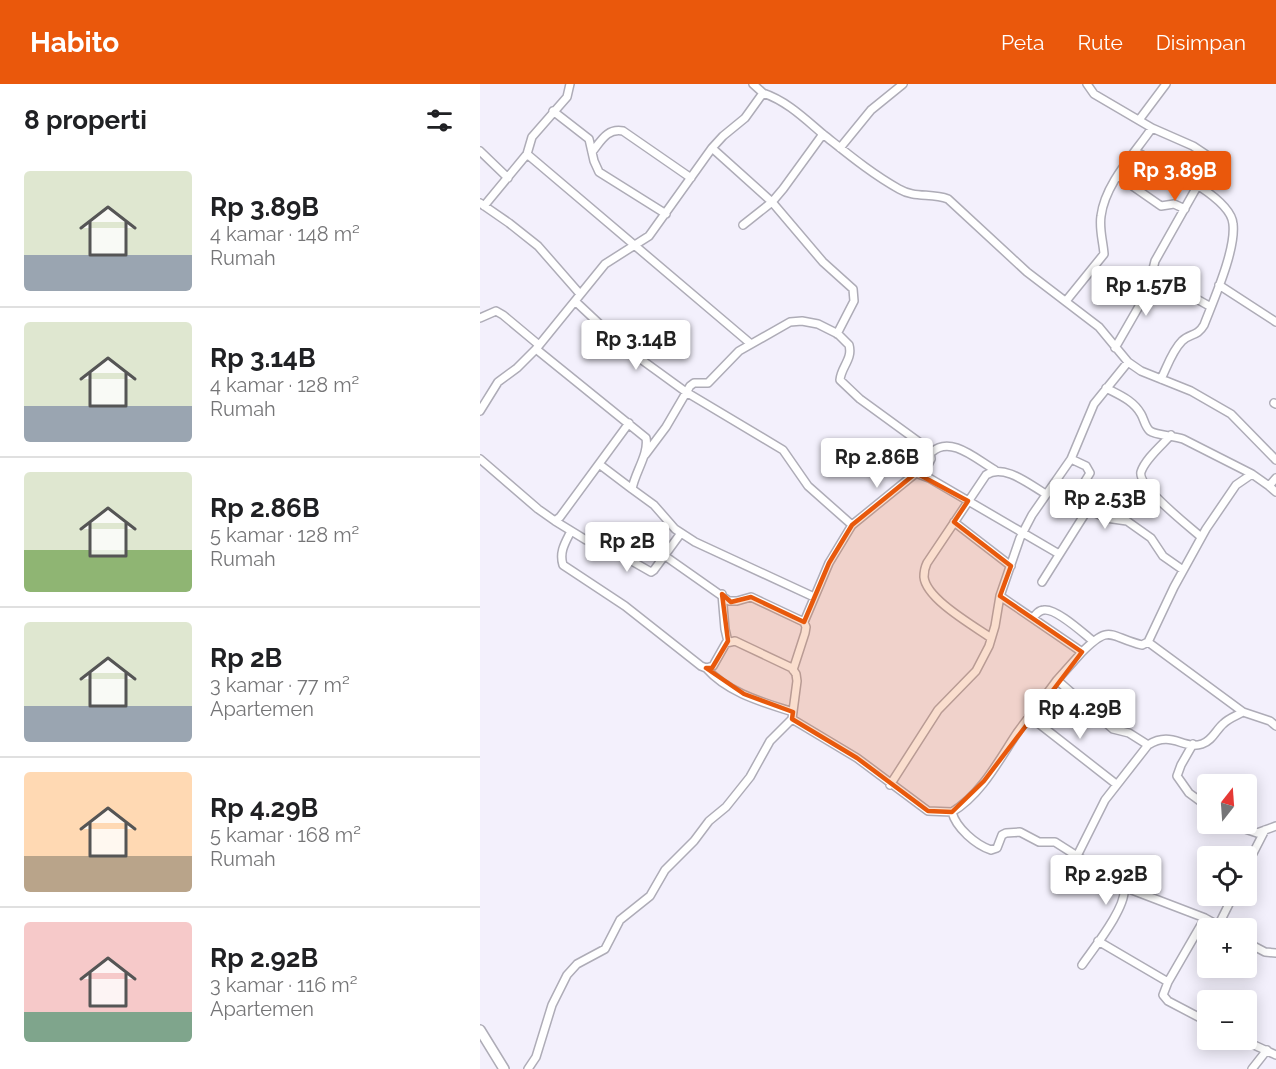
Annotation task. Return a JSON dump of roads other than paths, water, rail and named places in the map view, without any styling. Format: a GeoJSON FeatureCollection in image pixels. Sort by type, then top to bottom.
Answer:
{"type":"FeatureCollection","features":[{"type":"Feature","properties":{"kind":"main road"},"geometry":{"type":"LineString","coordinates":[[480,1030],[504,1069]]}},
{"type":"Feature","properties":{"kind":"street"},"geometry":{"type":"LineString","coordinates":[[570,84],[567,97],[532,137],[526,154],[508,178],[482,204],[538,246],[580,294]]}},
{"type":"Feature","properties":{"kind":"street"},"geometry":{"type":"LineString","coordinates":[[753,84],[763,93],[784,102],[840,148],[901,191],[948,199],[1012,259],[1099,327],[1128,362],[1141,371],[1191,391],[1231,414],[1276,460]]}},
{"type":"Feature","properties":{"kind":"street"},"geometry":{"type":"LineString","coordinates":[[840,148],[871,110],[903,84]]}},
{"type":"Feature","properties":{"kind":"street"},"geometry":{"type":"LineString","coordinates":[[1087,84],[1094,94],[1152,128],[1194,146],[1208,156],[1208,166],[1155,261],[1153,269],[1157,275],[1211,307]]}},
{"type":"Feature","properties":{"kind":"street"},"geometry":{"type":"LineString","coordinates":[[1139,120],[1166,84]]}},
{"type":"Feature","properties":{"kind":"street"},"geometry":{"type":"LineString","coordinates":[[480,411],[498,382],[517,368],[538,347],[605,264],[649,236],[712,148],[745,118],[763,93]]}},
{"type":"Feature","properties":{"kind":"street"},"geometry":{"type":"LineString","coordinates":[[553,111],[588,139],[599,172],[666,214]]}},
{"type":"Feature","properties":{"kind":"street"},"geometry":{"type":"LineString","coordinates":[[1066,301],[1104,254],[1100,219],[1106,198],[1118,176],[1152,128]]}},
{"type":"Feature","properties":{"kind":"street"},"geometry":{"type":"LineString","coordinates":[[592,152],[609,132],[615,129],[623,131],[691,178]]}},
{"type":"Feature","properties":{"kind":"street"},"geometry":{"type":"LineString","coordinates":[[743,225],[772,202],[823,134]]}},
{"type":"Feature","properties":{"kind":"street"},"geometry":{"type":"LineString","coordinates":[[712,148],[772,202],[823,262],[853,290],[855,301],[837,334]]}},
{"type":"Feature","properties":{"kind":"street"},"geometry":{"type":"LineString","coordinates":[[480,151],[508,178]]}},
{"type":"Feature","properties":{"kind":"street"},"geometry":{"type":"LineString","coordinates":[[1136,152],[1198,185],[1228,210],[1234,222],[1233,240],[1219,285],[1200,333],[1184,338],[1161,379]]}},
{"type":"Feature","properties":{"kind":"street"},"geometry":{"type":"LineString","coordinates":[[526,154],[751,344]]}},
{"type":"Feature","properties":{"kind":"street"},"geometry":{"type":"LineString","coordinates":[[1118,176],[1161,206],[1174,204],[1185,209]]}},
{"type":"Feature","properties":{"kind":"street"},"geometry":{"type":"LineString","coordinates":[[1115,348],[1157,275]]}},
{"type":"Feature","properties":{"kind":"street"},"geometry":{"type":"LineString","coordinates":[[1219,285],[1276,322]]}},
{"type":"Feature","properties":{"kind":"street"},"geometry":{"type":"LineString","coordinates":[[575,302],[624,347],[686,392],[783,450],[808,486],[852,525]]}},
{"type":"Feature","properties":{"kind":"street"},"geometry":{"type":"LineString","coordinates":[[480,318],[496,311],[503,315],[646,438],[645,455]]}},
{"type":"Feature","properties":{"kind":"street"},"geometry":{"type":"LineString","coordinates":[[632,489],[636,470],[694,383],[708,383],[739,351],[790,322],[802,321],[818,324],[837,334],[849,345],[851,351],[841,375],[842,382],[860,399],[932,452]]}},
{"type":"Feature","properties":{"kind":"street"},"geometry":{"type":"LineString","coordinates":[[890,784],[938,710],[976,671],[991,638],[1000,596],[1022,534],[1032,515],[1071,459],[1094,404],[1128,362]]}},
{"type":"Feature","properties":{"kind":"street"},"geometry":{"type":"LineString","coordinates":[[1106,388],[1134,404],[1149,430],[1191,443],[1252,474],[1276,492]]}},
{"type":"Feature","properties":{"kind":"street"},"geometry":{"type":"LineString","coordinates":[[555,521],[629,423]]}},
{"type":"Feature","properties":{"kind":"street"},"geometry":{"type":"LineString","coordinates":[[1171,435],[1146,464],[1141,473],[1141,479],[1150,491],[1201,537]]}},
{"type":"Feature","properties":{"kind":"street"},"geometry":{"type":"LineString","coordinates":[[932,452],[940,447],[951,446],[995,470],[1002,470],[1046,495]]}},
{"type":"Feature","properties":{"kind":"street"},"geometry":{"type":"LineString","coordinates":[[923,475],[932,459],[932,452]]}},
{"type":"Feature","properties":{"kind":"street"},"geometry":{"type":"LineString","coordinates":[[480,459],[555,521],[623,556],[647,572],[654,570],[681,533]]}},
{"type":"Feature","properties":{"kind":"street"},"geometry":{"type":"LineString","coordinates":[[1071,459],[1089,470],[1088,477],[1077,496],[1079,503],[1106,518],[1127,521],[1151,538],[1163,556],[1183,570]]}},
{"type":"Feature","properties":{"kind":"street"},"geometry":{"type":"LineString","coordinates":[[599,464],[654,506],[681,533],[695,542],[814,597]]}},
{"type":"Feature","properties":{"kind":"street"},"geometry":{"type":"LineString","coordinates":[[991,638],[937,599],[924,576],[927,563],[968,501],[986,475],[995,470]]}},
{"type":"Feature","properties":{"kind":"street"},"geometry":{"type":"LineString","coordinates":[[793,670],[805,633],[804,622],[814,597],[829,563],[852,525],[916,474],[923,475],[1059,554]]}},
{"type":"Feature","properties":{"kind":"street"},"geometry":{"type":"LineString","coordinates":[[571,531],[562,552],[561,558],[564,565],[625,606],[720,680],[744,694],[792,715],[857,758],[928,811],[952,812],[969,799],[984,781],[1029,716],[1096,638],[1117,635],[1142,645],[1148,642],[1201,537],[1236,485],[1252,474]]}},
{"type":"Feature","properties":{"kind":"street"},"geometry":{"type":"LineString","coordinates":[[1269,486],[1276,478]]}},
{"type":"Feature","properties":{"kind":"street"},"geometry":{"type":"LineString","coordinates":[[1042,582],[1088,509]]}},
{"type":"Feature","properties":{"kind":"street"},"geometry":{"type":"LineString","coordinates":[[954,522],[1011,566]]}},
{"type":"Feature","properties":{"kind":"street"},"geometry":{"type":"LineString","coordinates":[[665,556],[733,602],[751,597],[804,622]]}},
{"type":"Feature","properties":{"kind":"street"},"geometry":{"type":"LineString","coordinates":[[722,594],[728,642]]}},
{"type":"Feature","properties":{"kind":"street"},"geometry":{"type":"LineString","coordinates":[[1000,596],[1082,652]]}},
{"type":"Feature","properties":{"kind":"street"},"geometry":{"type":"LineString","coordinates":[[1033,618],[1038,612],[1048,610],[1059,614],[1093,641]]}},
{"type":"Feature","properties":{"kind":"street"},"geometry":{"type":"LineString","coordinates":[[528,1069],[536,1058],[552,1005],[567,975],[577,964],[605,949],[620,920],[650,896],[665,870],[730,801],[750,777],[770,741],[792,715],[798,681],[793,670],[737,642],[728,642],[712,666],[706,668]]}},
{"type":"Feature","properties":{"kind":"street"},"geometry":{"type":"LineString","coordinates":[[1148,642],[1243,712],[1270,721],[1276,726]]}},
{"type":"Feature","properties":{"kind":"street"},"geometry":{"type":"LineString","coordinates":[[1058,680],[1113,729],[1129,733],[1148,745]]}},
{"type":"Feature","properties":{"kind":"street"},"geometry":{"type":"LineString","coordinates":[[1077,856],[1105,800],[1148,745],[1157,739],[1202,744],[1209,740],[1230,718],[1243,712]]}},
{"type":"Feature","properties":{"kind":"street"},"geometry":{"type":"LineString","coordinates":[[1029,716],[1116,784]]}},
{"type":"Feature","properties":{"kind":"street"},"geometry":{"type":"LineString","coordinates":[[1193,744],[1177,776],[1189,793],[1197,799]]}},
{"type":"Feature","properties":{"kind":"street"},"geometry":{"type":"LineString","coordinates":[[952,812],[956,823],[991,850],[997,848],[1002,835],[1011,832],[1020,832],[1040,842],[1055,842],[1124,887],[1205,918]]}},
{"type":"Feature","properties":{"kind":"street"},"geometry":{"type":"LineString","coordinates":[[1257,833],[1276,826]]}},
{"type":"Feature","properties":{"kind":"street"},"geometry":{"type":"LineString","coordinates":[[1256,846],[1264,830]]}},
{"type":"Feature","properties":{"kind":"street"},"geometry":{"type":"LineString","coordinates":[[1082,965],[1121,905],[1124,887]]}},
{"type":"Feature","properties":{"kind":"street"},"geometry":{"type":"LineString","coordinates":[[1197,932],[1163,995],[1168,1001],[1197,1016]]}},
{"type":"Feature","properties":{"kind":"street"},"geometry":{"type":"LineString","coordinates":[[1098,941],[1168,982]]}},
{"type":"Feature","properties":{"kind":"street"},"geometry":{"type":"LineString","coordinates":[[1257,948],[1265,952],[1276,953]]}},
{"type":"Feature","properties":{"kind":"street"},"geometry":{"type":"LineString","coordinates":[[1257,1046],[1276,1055]]}},
{"type":"Feature","properties":{"kind":"street"},"geometry":{"type":"LineString","coordinates":[[1252,1069],[1267,1050]]}}]}
